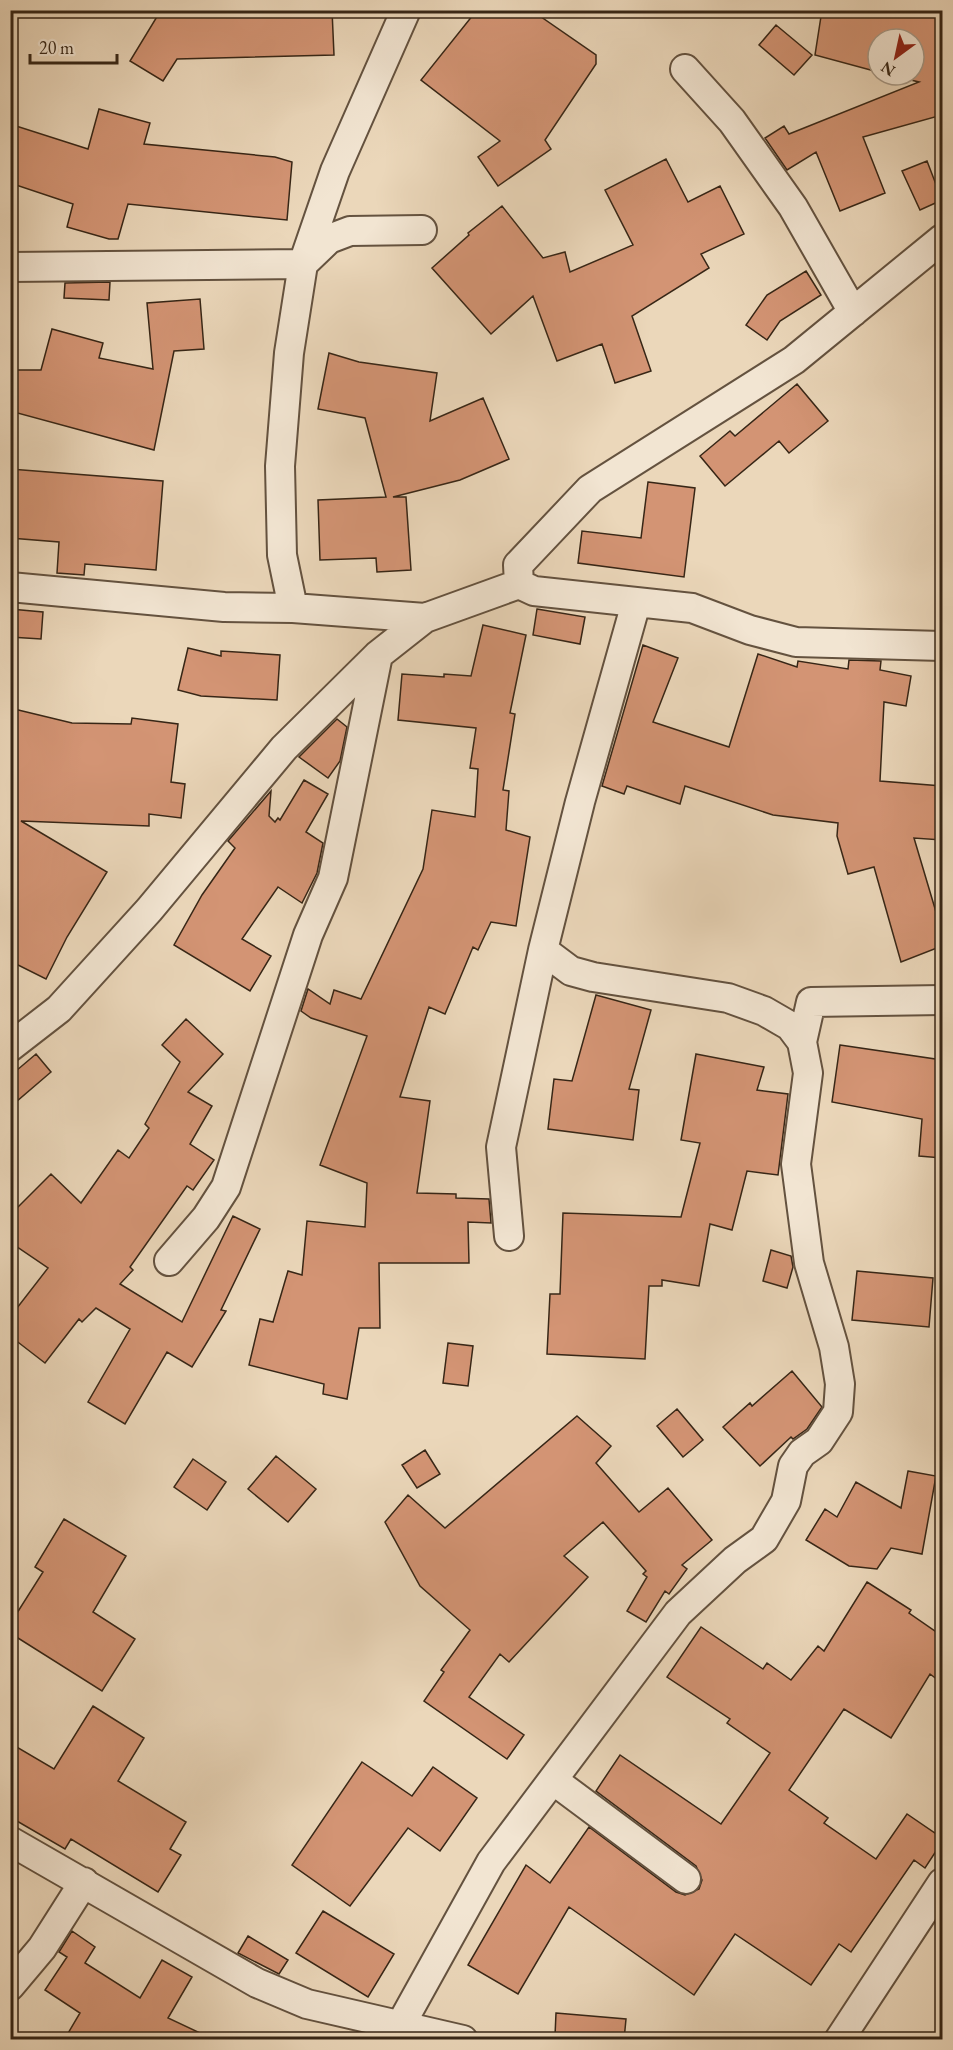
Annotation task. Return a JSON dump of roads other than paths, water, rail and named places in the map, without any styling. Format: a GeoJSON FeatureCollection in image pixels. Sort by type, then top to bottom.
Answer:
{"type":"FeatureCollection","features":[{"type":"Feature","properties":{"kind":"street"},"geometry":{"type":"LineString","coordinates":[[293,608],[282,555],[280,466],[289,353],[303,264],[335,171],[406,10]]}},
{"type":"Feature","properties":{"kind":"street"},"geometry":{"type":"LineString","coordinates":[[685,69],[732,121],[793,207],[853,312]]}},
{"type":"Feature","properties":{"kind":"street"},"geometry":{"type":"LineString","coordinates":[[10,267],[303,264],[329,239],[350,231],[422,230]]}},
{"type":"Feature","properties":{"kind":"street"},"geometry":{"type":"LineString","coordinates":[[519,584],[518,565],[590,489],[794,360],[942,239]]}},
{"type":"Feature","properties":{"kind":"street"},"geometry":{"type":"LineString","coordinates":[[10,1047],[59,1009],[149,910],[284,748],[378,655],[425,618],[519,584],[534,591],[692,608],[750,630],[796,642],[942,646]]}},
{"type":"Feature","properties":{"kind":"street"},"geometry":{"type":"LineString","coordinates":[[10,588],[224,607],[293,608],[425,618]]}},
{"type":"Feature","properties":{"kind":"street"},"geometry":{"type":"LineString","coordinates":[[509,1236],[501,1147],[543,950],[580,802],[636,603]]}},
{"type":"Feature","properties":{"kind":"street"},"geometry":{"type":"LineString","coordinates":[[170,1261],[206,1218],[226,1187],[308,935],[333,878],[378,655]]}},
{"type":"Feature","properties":{"kind":"street"},"geometry":{"type":"LineString","coordinates":[[543,950],[571,971],[593,977],[728,998],[764,1011],[790,1026],[802,1042]]}},
{"type":"Feature","properties":{"kind":"street"},"geometry":{"type":"LineString","coordinates":[[400,2026],[491,1862],[678,1613],[735,1560],[764,1539],[786,1501],[793,1466],[802,1453],[819,1442],[838,1412],[840,1384],[834,1347],[809,1263],[796,1164],[808,1073],[802,1042],[811,1002],[942,1000]]}},
{"type":"Feature","properties":{"kind":"street"},"geometry":{"type":"LineString","coordinates":[[553,1780],[686,1879]]}},
{"type":"Feature","properties":{"kind":"street"},"geometry":{"type":"LineString","coordinates":[[10,1841],[256,1983],[307,2004],[463,2040]]}},
{"type":"Feature","properties":{"kind":"street"},"geometry":{"type":"LineString","coordinates":[[10,1986],[42,1948],[84,1882]]}},
{"type":"Feature","properties":{"kind":"street"},"geometry":{"type":"LineString","coordinates":[[839,2040],[942,1883]]}}]}
